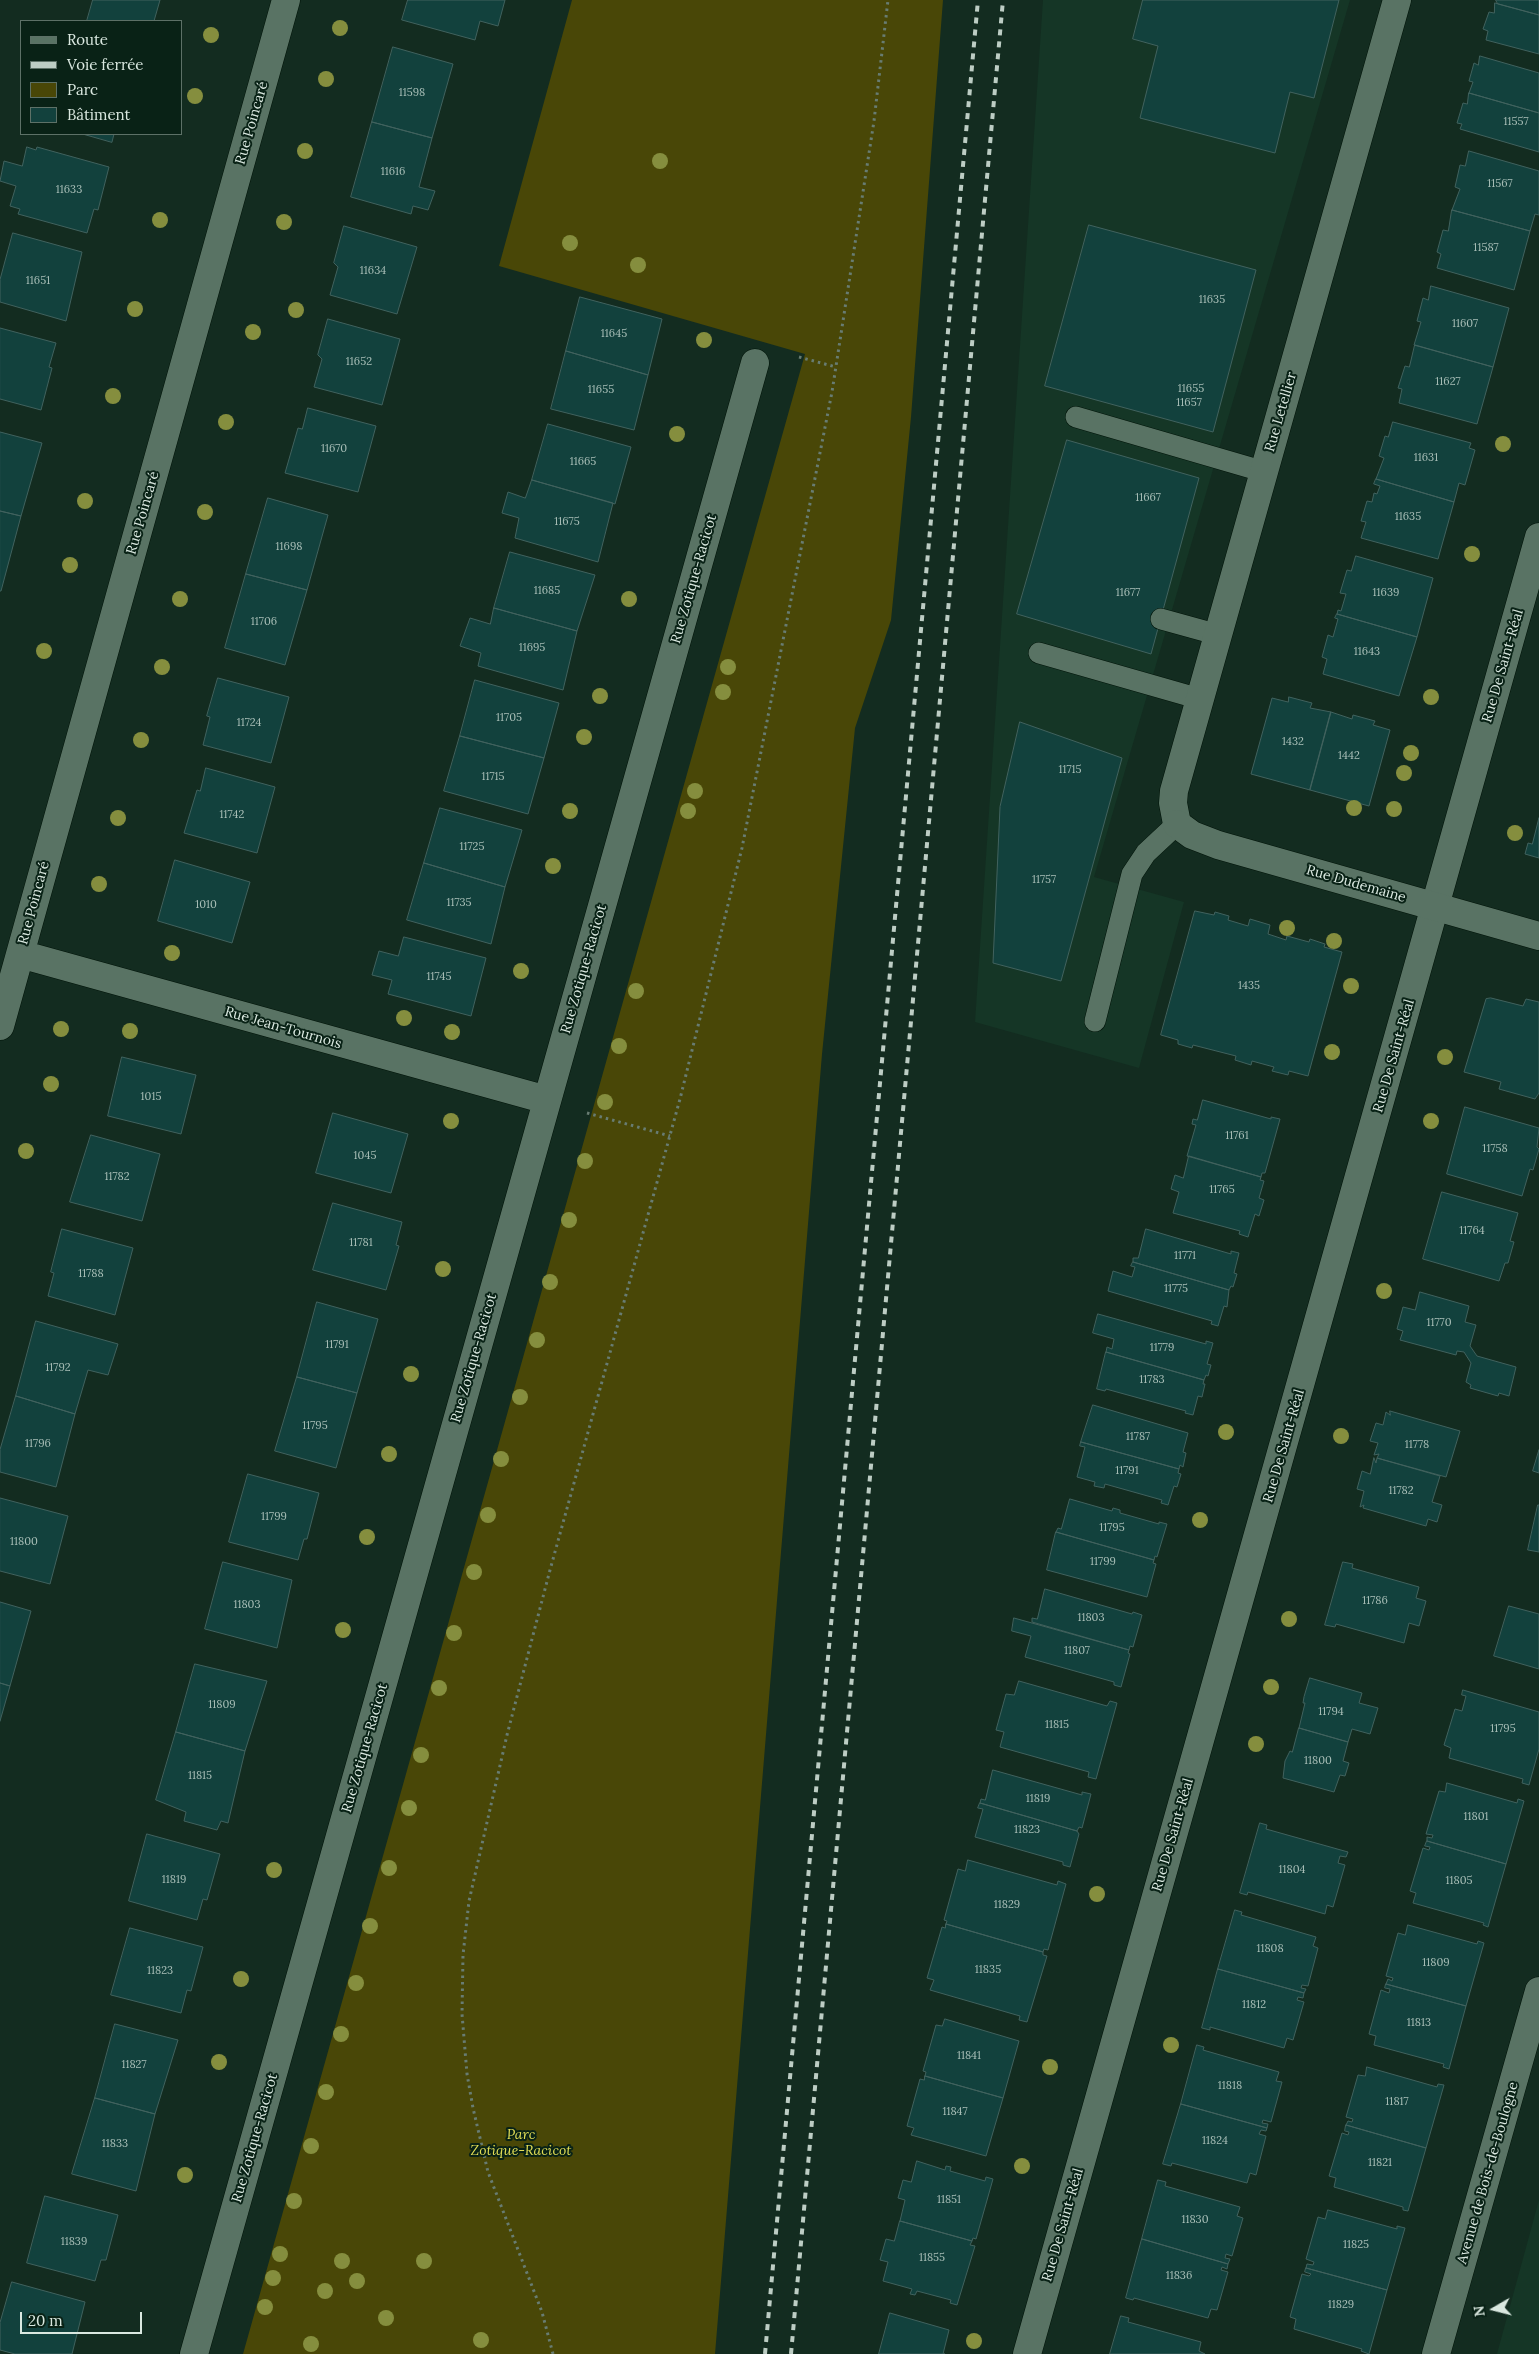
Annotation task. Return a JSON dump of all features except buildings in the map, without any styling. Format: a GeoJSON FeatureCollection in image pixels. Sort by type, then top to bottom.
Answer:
{"type":"FeatureCollection","features":[{"type":"Feature","properties":{"kind":"street","name":"Rue Poincaré"},"geometry":{"type":"LineString","coordinates":[[0,1026],[286,0]]}},
{"type":"Feature","properties":{"kind":"street","name":"Rue Letellier"},"geometry":{"type":"LineString","coordinates":[[1177,824],[1173,803],[1174,791],[1397,0]]}},
{"type":"Feature","properties":{"kind":"street","name":"Rue Zotique-Racicot"},"geometry":{"type":"LineString","coordinates":[[194,2354],[756,363]]}},
{"type":"Feature","properties":{"kind":"street","name":"Rue De Saint-Réal"},"geometry":{"type":"LineString","coordinates":[[1027,2354],[1539,537]]}},
{"type":"Feature","properties":{"kind":"street","name":"Rue Dudemaine"},"geometry":{"type":"LineString","coordinates":[[1177,824],[1204,841],[1539,936]]}},
{"type":"Feature","properties":{"kind":"street","name":"Rue Jean-Tournois"},"geometry":{"type":"LineString","coordinates":[[20,954],[547,1100]]}},
{"type":"Feature","properties":{"kind":"street","name":"Avenue de Bois-de-Boulogne"},"geometry":{"type":"LineString","coordinates":[[1436,2354],[1539,1991]]}},
{"type":"Feature","properties":{"kind":"lane"},"geometry":{"type":"LineString","coordinates":[[1076,417],[1264,472]]}},
{"type":"Feature","properties":{"kind":"lane"},"geometry":{"type":"LineString","coordinates":[[1161,619],[1219,635]]}},
{"type":"Feature","properties":{"kind":"lane"},"geometry":{"type":"LineString","coordinates":[[1039,653],[1200,699]]}},
{"type":"Feature","properties":{"kind":"lane"},"geometry":{"type":"LineString","coordinates":[[1094,1021],[1132,874],[1146,853],[1177,824]]}},
{"type":"Feature","properties":{"kind":"path"},"geometry":{"type":"LineString","coordinates":[[553,2354],[542,2312],[497,2198],[479,2138],[467,2074],[464,2041],[463,1955],[470,1901],[507,1735],[550,1570],[670,1136],[714,968],[744,838],[836,367],[874,121],[888,0]]}},
{"type":"Feature","properties":{"kind":"path"},"geometry":{"type":"LineString","coordinates":[[799,357],[836,367]]}},
{"type":"Feature","properties":{"kind":"path"},"geometry":{"type":"LineString","coordinates":[[587,1113],[670,1136]]}},
{"type":"Feature","properties":{"kind":"shaded area"},"geometry":{"type":"Polygon","coordinates":[[[1043,0],[1350,0],[1094,877],[1184,902],[1139,1068],[975,1022],[1043,0]]]}},
{"type":"Feature","properties":{"kind":"shaded area"},"geometry":{"type":"Polygon","coordinates":[[[1539,2200],[1539,2354],[1497,2354],[1539,2200]]]}},
{"type":"Feature","properties":{"kind":"green space","name":"Parc Zotique-Racicot"},"geometry":{"type":"Polygon","coordinates":[[[572,0],[943,0],[911,417],[891,620],[855,728],[822,1054],[715,2354],[243,2354],[805,354],[499,266],[572,0]]]}},
{"type":"Feature","properties":{"kind":"railway"},"geometry":{"type":"LineString","coordinates":[[765,2354],[978,0]]}},
{"type":"Feature","properties":{"kind":"railway"},"geometry":{"type":"LineString","coordinates":[[791,2354],[1003,0]]}}]}
